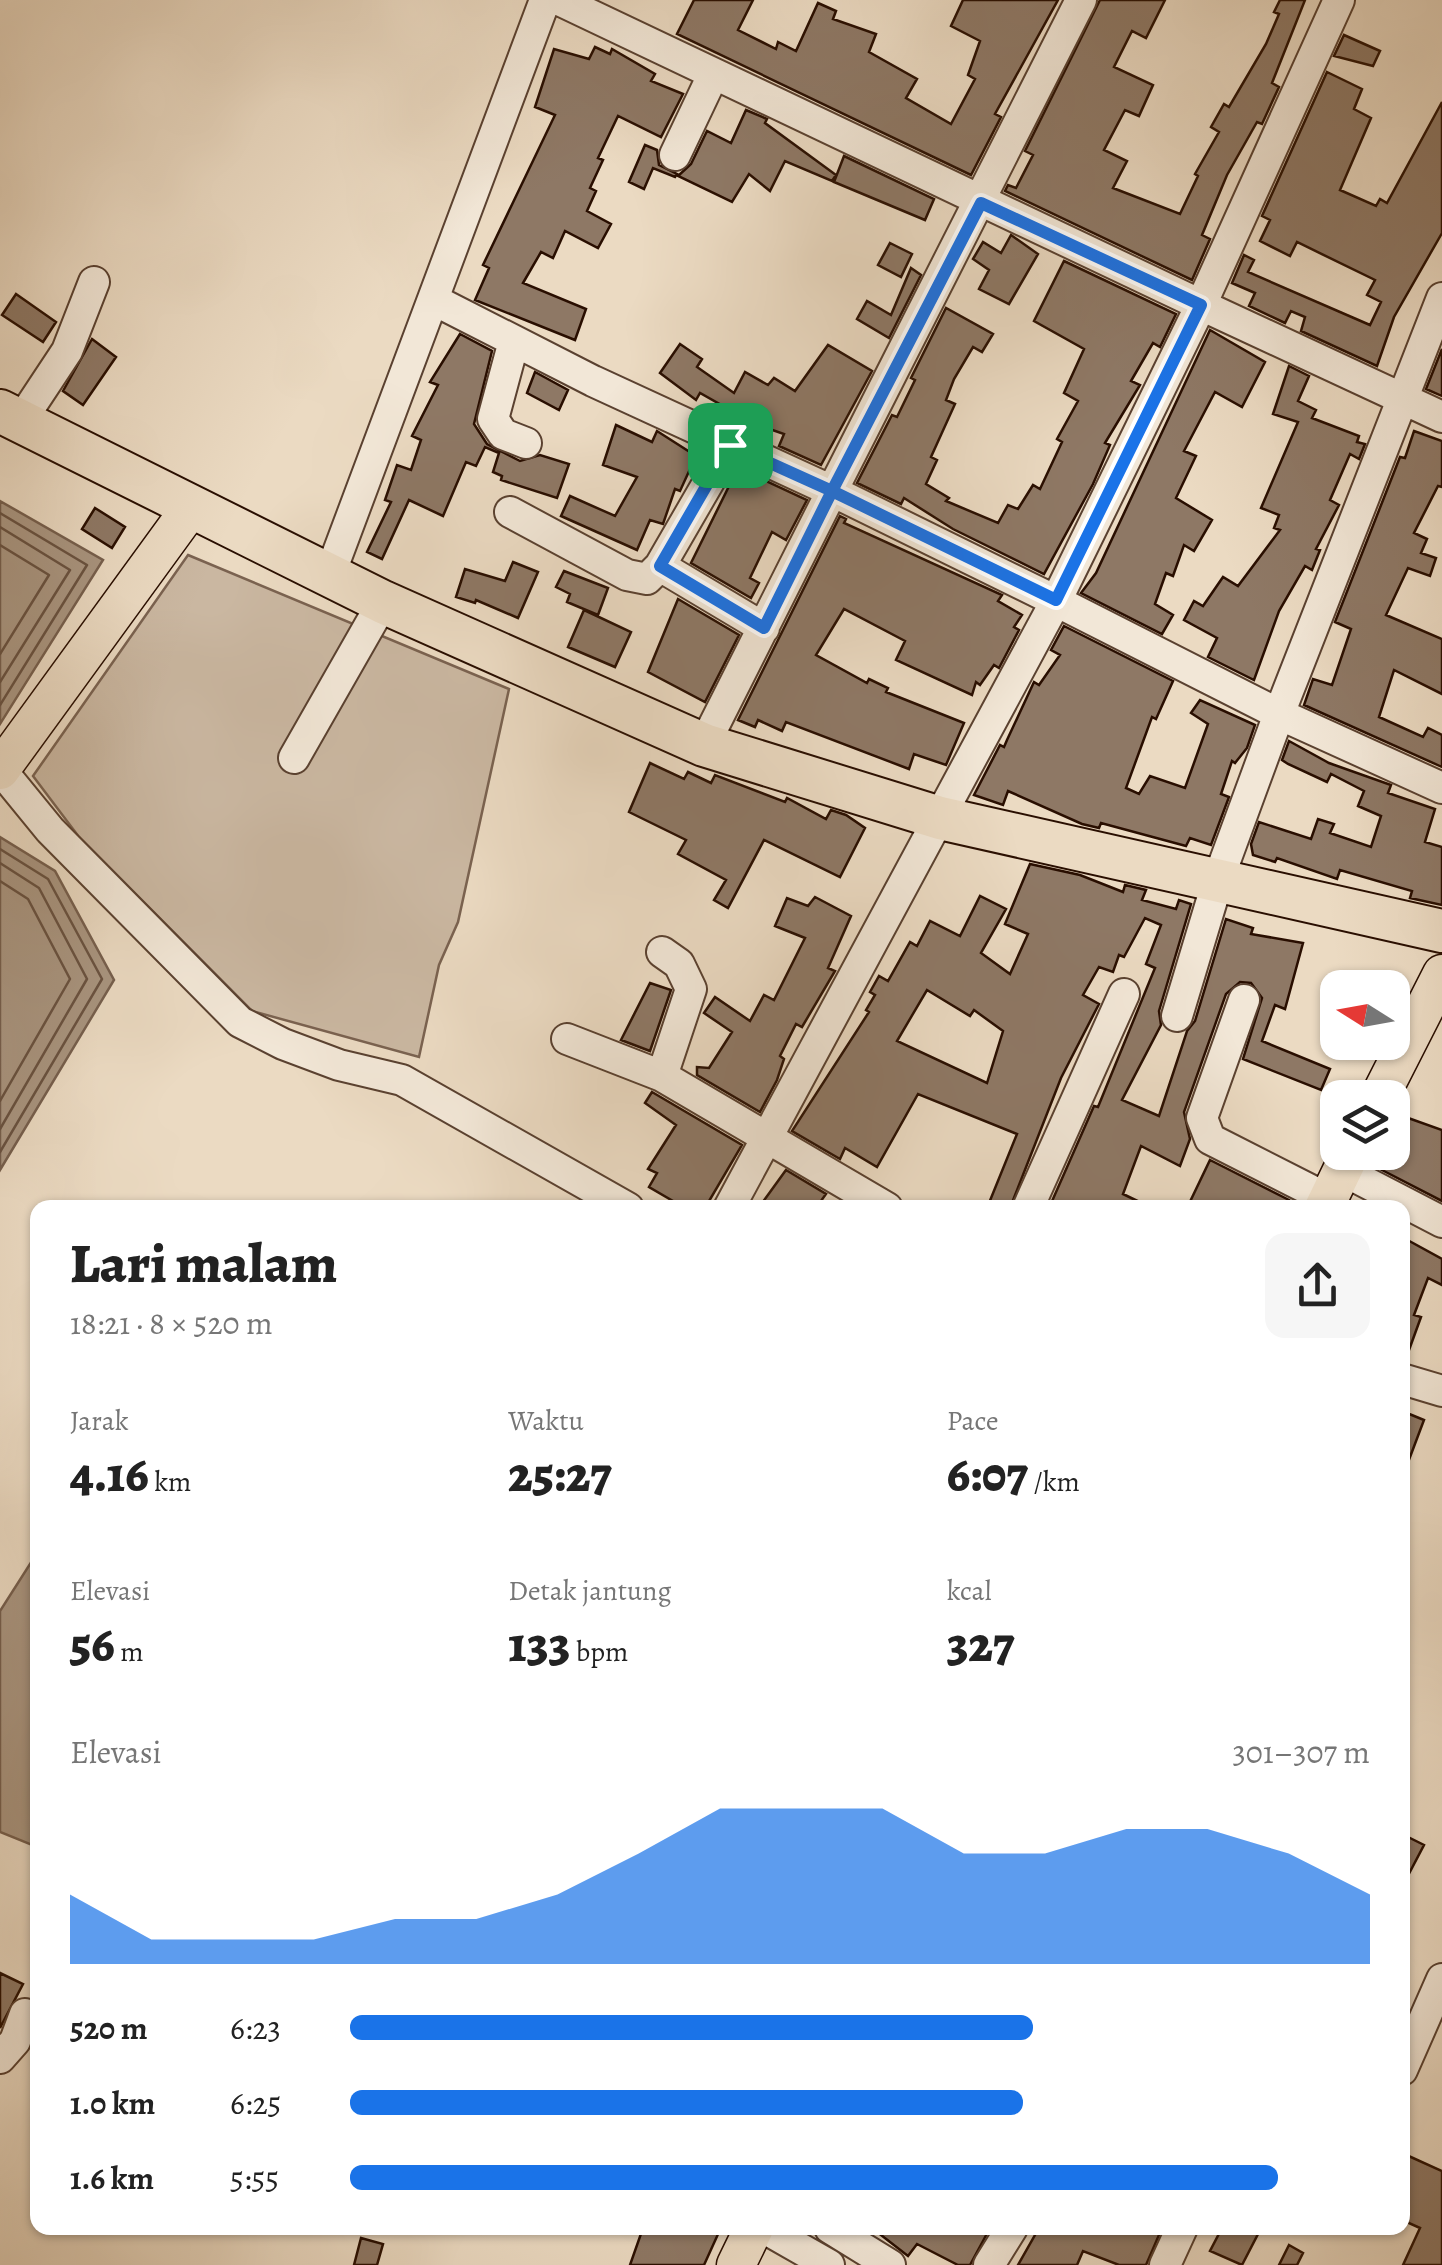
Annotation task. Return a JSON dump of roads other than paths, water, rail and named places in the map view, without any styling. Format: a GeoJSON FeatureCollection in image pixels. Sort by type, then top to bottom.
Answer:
{"type":"FeatureCollection","features":[{"type":"Feature","properties":{"kind":"highway"},"geometry":{"type":"LineString","coordinates":[[10,416],[382,602],[704,745],[940,818],[1442,931]]}},
{"type":"Feature","properties":{"kind":"main road"},"geometry":{"type":"LineString","coordinates":[[0,770],[190,508]]}},
{"type":"Feature","properties":{"kind":"main road"},"geometry":{"type":"LineString","coordinates":[[1388,1080],[1442,974]]}},
{"type":"Feature","properties":{"kind":"main road"},"geometry":{"type":"LineString","coordinates":[[736,2265],[751,2235]]}},
{"type":"Feature","properties":{"kind":"street"},"geometry":{"type":"LineString","coordinates":[[330,574],[545,0]]}},
{"type":"Feature","properties":{"kind":"street"},"geometry":{"type":"LineString","coordinates":[[559,0],[981,203],[1442,417]]}},
{"type":"Feature","properties":{"kind":"street"},"geometry":{"type":"LineString","coordinates":[[704,745],[1081,0]]}},
{"type":"Feature","properties":{"kind":"street"},"geometry":{"type":"LineString","coordinates":[[733,1200],[1056,600],[1201,305],[1339,0]]}},
{"type":"Feature","properties":{"kind":"street"},"geometry":{"type":"LineString","coordinates":[[674,154],[712,75]]}},
{"type":"Feature","properties":{"kind":"street"},"geometry":{"type":"LineString","coordinates":[[10,416],[67,351],[94,282]]}},
{"type":"Feature","properties":{"kind":"street"},"geometry":{"type":"LineString","coordinates":[[1177,1016],[1218,880],[1278,714],[1442,298]]}},
{"type":"Feature","properties":{"kind":"street"},"geometry":{"type":"LineString","coordinates":[[434,300],[1056,600],[1278,714],[1442,788]]}},
{"type":"Feature","properties":{"kind":"street"},"geometry":{"type":"LineString","coordinates":[[514,341],[493,418],[503,434],[526,443]]}},
{"type":"Feature","properties":{"kind":"street"},"geometry":{"type":"LineString","coordinates":[[510,512],[627,575],[647,579],[660,566],[730,445]]}},
{"type":"Feature","properties":{"kind":"street"},"geometry":{"type":"LineString","coordinates":[[660,566],[764,628]]}},
{"type":"Feature","properties":{"kind":"street"},"geometry":{"type":"LineString","coordinates":[[294,758],[382,602]]}},
{"type":"Feature","properties":{"kind":"street"},"geometry":{"type":"LineString","coordinates":[[0,770],[50,830],[240,1022],[338,1065],[402,1080],[614,1200]]}},
{"type":"Feature","properties":{"kind":"street"},"geometry":{"type":"LineString","coordinates":[[662,952],[680,964],[691,990],[662,1076]]}},
{"type":"Feature","properties":{"kind":"street"},"geometry":{"type":"LineString","coordinates":[[1032,1200],[1124,994]]}},
{"type":"Feature","properties":{"kind":"street"},"geometry":{"type":"LineString","coordinates":[[1244,1000],[1202,1118],[1203,1131],[1210,1138],[1384,1200]]}},
{"type":"Feature","properties":{"kind":"street"},"geometry":{"type":"LineString","coordinates":[[567,1039],[662,1076],[766,1141],[872,1200]]}},
{"type":"Feature","properties":{"kind":"street"},"geometry":{"type":"LineString","coordinates":[[1410,1210],[1442,1222]]}},
{"type":"Feature","properties":{"kind":"street"},"geometry":{"type":"LineString","coordinates":[[1410,1381],[1442,1391]]}},
{"type":"Feature","properties":{"kind":"street"},"geometry":{"type":"LineString","coordinates":[[1410,2052],[1442,1979]]}},
{"type":"Feature","properties":{"kind":"street"},"geometry":{"type":"LineString","coordinates":[[0,2058],[15,2041],[25,2014]]}},
{"type":"Feature","properties":{"kind":"street"},"geometry":{"type":"LineString","coordinates":[[776,2235],[830,2265]]}},
{"type":"Feature","properties":{"kind":"street"},"geometry":{"type":"LineString","coordinates":[[841,2235],[890,2265]]}},
{"type":"Feature","properties":{"kind":"street"},"geometry":{"type":"LineString","coordinates":[[989,2265],[1008,2235]]}},
{"type":"Feature","properties":{"kind":"street"},"geometry":{"type":"LineString","coordinates":[[1164,2265],[1179,2235]]}},
{"type":"Feature","properties":{"kind":"water"},"geometry":{"type":"Polygon","coordinates":[[[0,501],[103,560],[0,724],[0,501]]]}},
{"type":"Feature","properties":{"kind":"water"},"geometry":{"type":"Polygon","coordinates":[[[0,837],[55,871],[114,980],[0,1170],[0,837]]]}},
{"type":"Feature","properties":{"kind":"water"},"geometry":{"type":"Polygon","coordinates":[[[30,1564],[30,1844],[0,1832],[0,1611],[30,1564]]]}}]}
